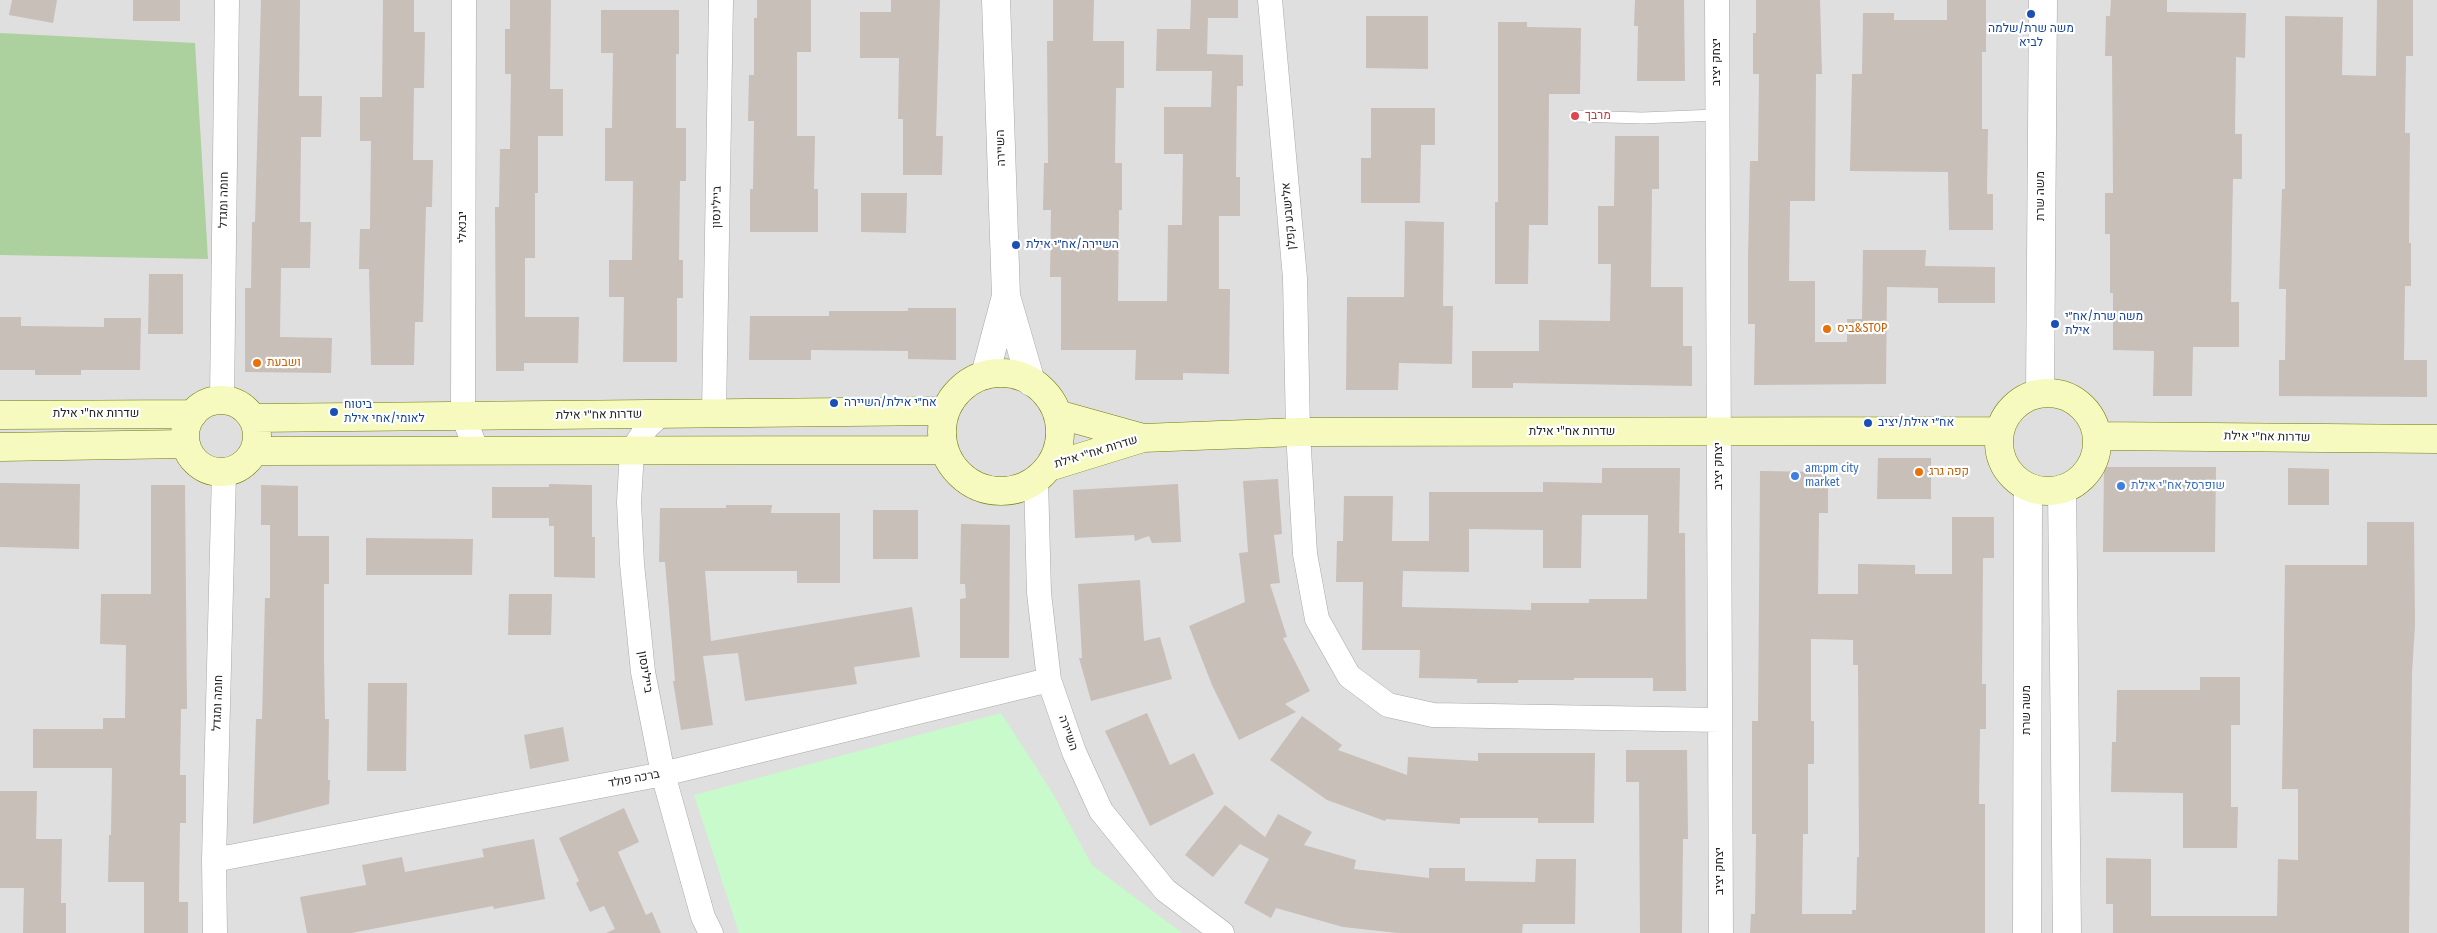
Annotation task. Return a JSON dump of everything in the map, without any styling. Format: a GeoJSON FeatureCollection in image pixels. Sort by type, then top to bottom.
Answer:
{"type":"FeatureCollection","features":[{"type":"Feature","properties":{"kind":"main road"},"geometry":{"type":"LineString","coordinates":[[1003,373],[1021,376],[1031,382],[1050,398],[1058,414],[1060,433],[1057,451],[1042,473],[1020,488],[1001,491],[982,488],[966,480],[952,467],[944,450],[942,437],[945,411],[954,395],[968,383],[984,375],[1003,373]]}},
{"type":"Feature","properties":{"kind":"main road"},"geometry":{"type":"LineString","coordinates":[[2040,393],[2060,394],[2078,402],[2091,417],[2097,436],[2096,453],[2089,468],[2078,481],[2062,489],[2051,491],[2028,487],[2016,480],[2004,464],[1999,445],[2000,431],[2004,420],[2018,402],[2040,393]]}},
{"type":"Feature","properties":{"kind":"main road"},"geometry":{"type":"LineString","coordinates":[[222,400],[234,402],[245,409],[253,418],[258,434],[254,451],[242,466],[224,473],[214,472],[200,466],[189,454],[185,434],[192,414],[211,401],[222,400]]}},
{"type":"Feature","properties":{"kind":"main road","name":"שדרות אח\"י אילת"},"geometry":{"type":"LineString","coordinates":[[253,418],[945,411]]}},
{"type":"Feature","properties":{"kind":"main road","name":"שדרות אח\"י אילת"},"geometry":{"type":"LineString","coordinates":[[0,415],[192,414]]}},
{"type":"Feature","properties":{"kind":"main road","name":"שדרות אח\"י אילת"},"geometry":{"type":"LineString","coordinates":[[1058,414],[1143,438]]}},
{"type":"Feature","properties":{"kind":"main road","name":"שדרות אח\"י אילת"},"geometry":{"type":"LineString","coordinates":[[1042,473],[1143,438],[1298,432],[2000,431]]}},
{"type":"Feature","properties":{"kind":"main road","name":"שדרות אח\"י אילת"},"geometry":{"type":"LineString","coordinates":[[2097,436],[2437,439]]}},
{"type":"Feature","properties":{"kind":"main road"},"geometry":{"type":"LineString","coordinates":[[0,447],[186,444]]}},
{"type":"Feature","properties":{"kind":"main road"},"geometry":{"type":"LineString","coordinates":[[254,451],[944,450]]}},
{"type":"Feature","properties":{"kind":"street","name":"חומה ומגדל"},"geometry":{"type":"LineString","coordinates":[[222,400],[227,0]]}},
{"type":"Feature","properties":{"kind":"street","name":"יבנאלי"},"geometry":{"type":"LineString","coordinates":[[464,0],[463,416],[478,451]]}},
{"type":"Feature","properties":{"kind":"street","name":"ביילינסון"},"geometry":{"type":"LineString","coordinates":[[714,413],[721,0]]}},
{"type":"Feature","properties":{"kind":"street","name":"השיירה"},"geometry":{"type":"LineString","coordinates":[[996,0],[1006,296],[1031,382]]}},
{"type":"Feature","properties":{"kind":"street","name":"אלישבע קפלן"},"geometry":{"type":"LineString","coordinates":[[1270,0],[1294,278],[1298,432],[1304,554],[1317,619],[1348,676],[1388,705],[1434,715],[1720,720]]}},
{"type":"Feature","properties":{"kind":"street","name":"יצחק יציב"},"geometry":{"type":"LineString","coordinates":[[1717,0],[1720,933]]}},
{"type":"Feature","properties":{"kind":"street","name":"משה שרת"},"geometry":{"type":"LineString","coordinates":[[2040,393],[2043,0]]}},
{"type":"Feature","properties":{"kind":"street","name":"השיירה"},"geometry":{"type":"LineString","coordinates":[[984,375],[1006,296]]}},
{"type":"Feature","properties":{"kind":"street"},"geometry":{"type":"LineString","coordinates":[[632,451],[638,439],[661,414]]}},
{"type":"Feature","properties":{"kind":"street","name":"ביילינסון"},"geometry":{"type":"LineString","coordinates":[[632,451],[629,502],[632,564],[643,672],[663,774],[703,917],[711,933]]}},
{"type":"Feature","properties":{"kind":"street","name":"חומה ומגדל"},"geometry":{"type":"LineString","coordinates":[[215,933],[214,860],[224,473]]}},
{"type":"Feature","properties":{"kind":"street","name":"השיירה"},"geometry":{"type":"LineString","coordinates":[[1042,473],[1039,593],[1049,680],[1074,752],[1101,812],[1164,890],[1222,933]]}},
{"type":"Feature","properties":{"kind":"street","name":"משה שרת"},"geometry":{"type":"LineString","coordinates":[[2027,933],[2028,487]]}},
{"type":"Feature","properties":{"kind":"street"},"geometry":{"type":"LineString","coordinates":[[2062,489],[2067,933]]}},
{"type":"Feature","properties":{"kind":"street","name":"ברכה פולד"},"geometry":{"type":"LineString","coordinates":[[214,860],[663,774],[1049,680]]}},
{"type":"Feature","properties":{"kind":"lane"},"geometry":{"type":"LineString","coordinates":[[1575,116],[1642,118],[1717,115]]}},
{"type":"Feature","properties":{"kind":"shaded area"},"geometry":{"type":"Polygon","coordinates":[[[0,0],[2437,0],[2437,933],[0,933],[0,0]]]}},
{"type":"Feature","properties":{"kind":"green space"},"geometry":{"type":"Polygon","coordinates":[[[0,33],[195,43],[208,259],[0,255],[0,33]]]}},
{"type":"Feature","properties":{"kind":"green space"},"geometry":{"type":"Polygon","coordinates":[[[1001,713],[1052,792],[1092,865],[1182,933],[739,933],[694,795],[1001,713]]]}},
{"type":"Feature","properties":{"kind":"building"},"geometry":{"type":"Polygon","coordinates":[[[12,0],[57,0],[53,23],[9,15],[12,0]]]}},
{"type":"Feature","properties":{"kind":"building"},"geometry":{"type":"Polygon","coordinates":[[[133,0],[180,0],[180,21],[133,21],[133,0]]]}},
{"type":"Feature","properties":{"kind":"building"},"geometry":{"type":"Polygon","coordinates":[[[261,0],[300,0],[299,96],[322,96],[321,137],[301,137],[300,222],[311,222],[310,268],[281,268],[280,337],[332,338],[331,373],[245,372],[245,288],[251,288],[252,222],[255,222],[261,0]]]}},
{"type":"Feature","properties":{"kind":"building"},"geometry":{"type":"Polygon","coordinates":[[[383,0],[414,0],[414,32],[425,32],[424,88],[414,88],[413,160],[433,160],[432,207],[426,207],[423,322],[415,322],[414,365],[371,365],[369,269],[359,269],[360,229],[370,229],[371,141],[360,141],[360,97],[382,97],[383,0]]]}},
{"type":"Feature","properties":{"kind":"building"},"geometry":{"type":"Polygon","coordinates":[[[510,0],[551,0],[550,89],[563,89],[563,136],[538,136],[538,193],[535,193],[535,258],[525,258],[525,317],[579,317],[578,363],[524,363],[524,371],[496,371],[495,207],[499,207],[500,149],[510,149],[511,74],[505,74],[505,29],[510,29],[510,0]]]}},
{"type":"Feature","properties":{"kind":"building"},"geometry":{"type":"Polygon","coordinates":[[[757,0],[811,0],[811,52],[797,52],[797,136],[815,136],[814,189],[818,189],[818,232],[750,232],[750,189],[753,189],[754,121],[748,121],[749,75],[754,75],[754,18],[757,18],[757,0]]]}},
{"type":"Feature","properties":{"kind":"building"},"geometry":{"type":"Polygon","coordinates":[[[891,0],[940,0],[936,136],[943,136],[942,175],[903,175],[903,119],[898,119],[899,58],[860,58],[860,12],[891,12],[891,0]]]}},
{"type":"Feature","properties":{"kind":"building"},"geometry":{"type":"Polygon","coordinates":[[[1053,0],[1094,0],[1093,41],[1124,41],[1124,88],[1116,88],[1115,163],[1122,163],[1122,210],[1119,210],[1118,301],[1167,301],[1168,225],[1182,225],[1183,154],[1164,154],[1164,107],[1211,107],[1212,71],[1156,71],[1157,29],[1190,29],[1191,0],[1238,0],[1238,18],[1208,18],[1207,54],[1243,55],[1243,86],[1237,86],[1236,177],[1240,177],[1240,216],[1219,216],[1219,289],[1230,289],[1229,374],[1183,373],[1183,380],[1135,380],[1136,350],[1061,350],[1061,277],[1050,277],[1051,210],[1043,210],[1044,163],[1048,163],[1047,41],[1053,41],[1053,0]]]}},
{"type":"Feature","properties":{"kind":"building"},"geometry":{"type":"Polygon","coordinates":[[[1635,0],[1684,0],[1685,81],[1637,81],[1638,26],[1634,26],[1635,0]]]}},
{"type":"Feature","properties":{"kind":"building"},"geometry":{"type":"Polygon","coordinates":[[[1756,0],[1820,0],[1822,74],[1816,74],[1815,201],[1790,201],[1789,281],[1815,281],[1815,342],[1847,342],[1847,319],[1862,319],[1863,250],[1926,250],[1925,266],[1995,267],[1995,303],[1938,303],[1938,288],[1887,287],[1886,384],[1754,385],[1755,324],[1748,324],[1748,259],[1750,161],[1758,161],[1759,74],[1753,74],[1753,33],[1756,33],[1756,0]]]}},
{"type":"Feature","properties":{"kind":"building"},"geometry":{"type":"Polygon","coordinates":[[[1947,0],[1986,0],[1986,52],[1982,52],[1982,129],[1988,129],[1987,194],[1993,194],[1993,230],[1949,230],[1948,172],[1850,171],[1852,74],[1862,74],[1863,13],[1894,13],[1894,20],[1947,20],[1947,0]]]}},
{"type":"Feature","properties":{"kind":"building"},"geometry":{"type":"Polygon","coordinates":[[[2111,0],[2167,0],[2167,12],[2246,13],[2245,58],[2236,57],[2235,134],[2242,134],[2242,179],[2233,179],[2231,302],[2239,302],[2239,347],[2193,347],[2192,396],[2153,396],[2154,351],[2113,350],[2113,293],[2110,293],[2110,234],[2105,234],[2105,193],[2113,193],[2112,56],[2105,56],[2106,16],[2110,16],[2111,0]]]}},
{"type":"Feature","properties":{"kind":"building"},"geometry":{"type":"Polygon","coordinates":[[[2377,0],[2413,0],[2413,56],[2406,56],[2405,133],[2410,133],[2409,243],[2411,243],[2411,286],[2405,286],[2404,360],[2427,360],[2427,397],[2279,396],[2279,360],[2285,360],[2286,289],[2279,289],[2282,189],[2285,189],[2285,16],[2343,17],[2342,75],[2376,76],[2377,0]]]}},
{"type":"Feature","properties":{"kind":"building"},"geometry":{"type":"Polygon","coordinates":[[[601,10],[679,10],[679,54],[676,54],[676,128],[686,128],[686,181],[680,181],[679,260],[683,260],[683,298],[677,298],[677,362],[623,362],[624,297],[609,297],[609,260],[632,260],[633,181],[605,181],[605,128],[612,128],[613,53],[601,53],[601,10]]]}},
{"type":"Feature","properties":{"kind":"building"},"geometry":{"type":"Polygon","coordinates":[[[1366,16],[1428,16],[1428,69],[1366,68],[1366,16]]]}},
{"type":"Feature","properties":{"kind":"building"},"geometry":{"type":"Polygon","coordinates":[[[1498,22],[1527,22],[1527,27],[1581,28],[1580,94],[1549,94],[1548,225],[1529,225],[1528,284],[1495,284],[1495,202],[1498,202],[1498,22]]]}},
{"type":"Feature","properties":{"kind":"building"},"geometry":{"type":"Polygon","coordinates":[[[1371,108],[1435,108],[1435,145],[1421,145],[1420,203],[1361,203],[1361,158],[1371,158],[1371,108]]]}},
{"type":"Feature","properties":{"kind":"building"},"geometry":{"type":"Polygon","coordinates":[[[1615,136],[1659,136],[1659,189],[1652,189],[1651,287],[1683,287],[1683,346],[1692,346],[1692,386],[1513,383],[1513,388],[1472,388],[1472,351],[1539,351],[1539,320],[1610,321],[1611,264],[1598,264],[1598,206],[1614,206],[1615,136]]]}},
{"type":"Feature","properties":{"kind":"building"},"geometry":{"type":"Polygon","coordinates":[[[861,193],[907,193],[906,233],[861,232],[861,193]]]}},
{"type":"Feature","properties":{"kind":"building"},"geometry":{"type":"Polygon","coordinates":[[[1405,221],[1444,222],[1443,306],[1453,306],[1452,364],[1399,363],[1398,390],[1346,390],[1347,297],[1404,297],[1405,221]]]}},
{"type":"Feature","properties":{"kind":"building"},"geometry":{"type":"Polygon","coordinates":[[[149,274],[183,274],[183,334],[148,334],[149,274]]]}},
{"type":"Feature","properties":{"kind":"building"},"geometry":{"type":"Polygon","coordinates":[[[908,308],[956,308],[956,360],[908,359],[908,351],[811,350],[811,360],[749,360],[750,316],[829,316],[829,311],[908,311],[908,308]]]}},
{"type":"Feature","properties":{"kind":"building"},"geometry":{"type":"Polygon","coordinates":[[[0,317],[21,317],[21,326],[104,327],[104,318],[141,318],[140,370],[81,370],[81,375],[35,375],[35,370],[0,370],[0,317]]]}},
{"type":"Feature","properties":{"kind":"building"},"geometry":{"type":"Polygon","coordinates":[[[1878,458],[1931,458],[1931,499],[1877,499],[1878,458]]]}},
{"type":"Feature","properties":{"kind":"building"},"geometry":{"type":"Polygon","coordinates":[[[2104,467],[2216,467],[2215,552],[2103,552],[2104,467]]]}},
{"type":"Feature","properties":{"kind":"building"},"geometry":{"type":"Polygon","coordinates":[[[1602,468],[1680,468],[1679,533],[1685,533],[1686,691],[1653,691],[1653,678],[1574,678],[1574,680],[1518,680],[1518,683],[1477,683],[1477,679],[1419,678],[1420,650],[1362,650],[1363,582],[1336,582],[1337,541],[1343,541],[1344,496],[1393,496],[1392,541],[1429,541],[1429,492],[1543,492],[1543,482],[1602,483],[1602,468]],[[1582,515],[1581,568],[1543,568],[1543,530],[1469,529],[1469,572],[1403,571],[1402,607],[1531,610],[1531,603],[1589,603],[1589,599],[1647,599],[1648,515],[1582,515]]]}},
{"type":"Feature","properties":{"kind":"building"},"geometry":{"type":"Polygon","coordinates":[[[2288,468],[2329,469],[2329,505],[2288,505],[2288,468]]]}},
{"type":"Feature","properties":{"kind":"building"},"geometry":{"type":"Polygon","coordinates":[[[1760,471],[1828,472],[1828,513],[1819,513],[1818,594],[1858,594],[1858,564],[1915,565],[1915,574],[1952,574],[1952,517],[1994,517],[1994,558],[1983,558],[1982,684],[1986,684],[1986,729],[1980,729],[1979,804],[1985,804],[1985,933],[1750,933],[1751,914],[1755,914],[1756,834],[1752,834],[1752,721],[1758,721],[1760,471]],[[1811,639],[1811,721],[1814,721],[1814,764],[1808,764],[1808,834],[1803,834],[1802,914],[1852,914],[1852,910],[1856,910],[1857,857],[1859,857],[1858,665],[1853,665],[1853,640],[1811,639]]]}},
{"type":"Feature","properties":{"kind":"building"},"geometry":{"type":"Polygon","coordinates":[[[1278,479],[1282,534],[1274,535],[1280,583],[1270,584],[1287,637],[1283,638],[1310,691],[1285,704],[1296,712],[1239,740],[1212,685],[1189,626],[1245,602],[1239,553],[1248,552],[1243,481],[1278,479]]]}},
{"type":"Feature","properties":{"kind":"building"},"geometry":{"type":"Polygon","coordinates":[[[0,483],[80,484],[79,549],[0,547],[0,483]]]}},
{"type":"Feature","properties":{"kind":"building"},"geometry":{"type":"Polygon","coordinates":[[[549,484],[592,485],[592,537],[595,537],[595,578],[554,577],[554,526],[549,526],[549,518],[492,518],[492,487],[549,487],[549,484]]]}},
{"type":"Feature","properties":{"kind":"building"},"geometry":{"type":"Polygon","coordinates":[[[1178,484],[1181,542],[1152,543],[1149,536],[1135,541],[1134,535],[1075,538],[1073,490],[1178,484]]]}},
{"type":"Feature","properties":{"kind":"building"},"geometry":{"type":"Polygon","coordinates":[[[151,485],[185,485],[187,709],[181,709],[180,775],[186,775],[186,823],[180,823],[179,902],[188,902],[188,933],[144,933],[144,882],[108,882],[112,768],[33,768],[33,729],[103,729],[103,718],[125,718],[126,645],[100,644],[101,594],[151,594],[151,485]]]}},
{"type":"Feature","properties":{"kind":"building"},"geometry":{"type":"Polygon","coordinates":[[[261,485],[298,486],[298,536],[329,536],[329,584],[324,584],[324,659],[325,719],[329,719],[328,780],[330,780],[329,804],[253,824],[256,719],[262,719],[265,598],[270,598],[270,525],[261,525],[261,485]]]}},
{"type":"Feature","properties":{"kind":"building"},"geometry":{"type":"Polygon","coordinates":[[[726,505],[772,505],[771,513],[840,513],[840,583],[797,583],[797,571],[705,571],[711,641],[912,607],[920,657],[854,667],[857,684],[745,701],[738,653],[703,656],[713,725],[681,730],[673,681],[675,681],[665,562],[659,562],[660,508],[726,508],[726,505]]]}},
{"type":"Feature","properties":{"kind":"building"},"geometry":{"type":"Polygon","coordinates":[[[873,510],[918,510],[918,559],[873,559],[873,510]]]}},
{"type":"Feature","properties":{"kind":"building"},"geometry":{"type":"Polygon","coordinates":[[[2367,522],[2414,522],[2415,625],[2412,672],[2409,933],[2113,933],[2113,904],[2106,904],[2106,858],[2151,859],[2151,916],[2277,916],[2278,859],[2298,860],[2298,789],[2282,789],[2285,565],[2367,565],[2367,522]]]}},
{"type":"Feature","properties":{"kind":"building"},"geometry":{"type":"Polygon","coordinates":[[[961,524],[1010,525],[1009,658],[960,658],[960,599],[966,598],[965,584],[960,584],[961,524]]]}},
{"type":"Feature","properties":{"kind":"building"},"geometry":{"type":"Polygon","coordinates":[[[366,538],[473,539],[472,575],[366,575],[366,538]]]}},
{"type":"Feature","properties":{"kind":"building"},"geometry":{"type":"Polygon","coordinates":[[[1140,580],[1144,641],[1160,637],[1172,679],[1091,701],[1079,658],[1082,658],[1078,584],[1140,580]]]}},
{"type":"Feature","properties":{"kind":"building"},"geometry":{"type":"Polygon","coordinates":[[[509,594],[552,594],[551,635],[508,635],[509,594]]]}},
{"type":"Feature","properties":{"kind":"building"},"geometry":{"type":"Polygon","coordinates":[[[2200,677],[2240,677],[2240,725],[2231,725],[2231,807],[2238,807],[2237,848],[2183,848],[2183,793],[2111,792],[2112,742],[2116,742],[2117,690],[2200,690],[2200,677]]]}},
{"type":"Feature","properties":{"kind":"building"},"geometry":{"type":"Polygon","coordinates":[[[368,683],[407,683],[406,771],[367,771],[368,683]]]}},
{"type":"Feature","properties":{"kind":"building"},"geometry":{"type":"Polygon","coordinates":[[[1147,713],[1170,765],[1194,753],[1214,794],[1150,826],[1105,731],[1147,713]]]}},
{"type":"Feature","properties":{"kind":"building"},"geometry":{"type":"Polygon","coordinates":[[[1302,716],[1342,745],[1338,750],[1407,775],[1408,757],[1478,761],[1478,753],[1595,753],[1594,823],[1538,823],[1538,818],[1460,818],[1460,824],[1386,819],[1385,821],[1327,800],[1270,760],[1302,716]]]}},
{"type":"Feature","properties":{"kind":"building"},"geometry":{"type":"Polygon","coordinates":[[[563,727],[569,761],[530,769],[524,735],[563,727]]]}},
{"type":"Feature","properties":{"kind":"building"},"geometry":{"type":"Polygon","coordinates":[[[1626,750],[1687,750],[1688,839],[1683,839],[1682,933],[1640,933],[1639,782],[1626,782],[1626,750]]]}},
{"type":"Feature","properties":{"kind":"building"},"geometry":{"type":"Polygon","coordinates":[[[0,791],[37,791],[36,839],[62,839],[61,903],[66,903],[66,933],[23,933],[24,888],[0,888],[0,791]]]}},
{"type":"Feature","properties":{"kind":"building"},"geometry":{"type":"Polygon","coordinates":[[[1225,805],[1265,837],[1278,814],[1312,832],[1304,845],[1356,860],[1354,869],[1429,878],[1429,868],[1465,868],[1465,881],[1535,882],[1536,859],[1576,859],[1575,924],[1523,924],[1522,933],[1398,933],[1343,927],[1276,908],[1271,918],[1244,903],[1269,859],[1240,844],[1213,877],[1185,855],[1225,805]]]}},
{"type":"Feature","properties":{"kind":"building"},"geometry":{"type":"Polygon","coordinates":[[[624,808],[639,842],[618,852],[646,915],[652,912],[661,933],[606,933],[615,929],[604,906],[590,912],[576,883],[579,881],[559,838],[624,808]]]}},
{"type":"Feature","properties":{"kind":"building"},"geometry":{"type":"Polygon","coordinates":[[[534,839],[545,899],[494,909],[493,906],[351,933],[307,933],[300,897],[366,885],[362,865],[402,857],[405,872],[484,857],[482,849],[534,839]]]}},
{"type":"Feature","properties":{"kind":"place","name":"משה שרת/שלמה לביא"},"geometry":{"type":"Point","coordinates":[2031,14]}},
{"type":"Feature","properties":{"kind":"place","name":"מרבך"},"geometry":{"type":"Point","coordinates":[1575,116]}},
{"type":"Feature","properties":{"kind":"place","name":"השיירה/אח״י אילת"},"geometry":{"type":"Point","coordinates":[1016,245]}},
{"type":"Feature","properties":{"kind":"place","name":"משה שרת/אח״י אילת"},"geometry":{"type":"Point","coordinates":[2055,324]}},
{"type":"Feature","properties":{"kind":"place","name":"ביס&STOP"},"geometry":{"type":"Point","coordinates":[1827,329]}},
{"type":"Feature","properties":{"kind":"place","name":"ושבעת"},"geometry":{"type":"Point","coordinates":[257,363]}},
{"type":"Feature","properties":{"kind":"place","name":"אח״י אילת/השיירה"},"geometry":{"type":"Point","coordinates":[834,403]}},
{"type":"Feature","properties":{"kind":"place","name":"ביטוח לאומי/אחי אילת"},"geometry":{"type":"Point","coordinates":[334,412]}},
{"type":"Feature","properties":{"kind":"place","name":"אח״י אילת/יציב"},"geometry":{"type":"Point","coordinates":[1868,423]}},
{"type":"Feature","properties":{"kind":"place","name":"קפה גרג"},"geometry":{"type":"Point","coordinates":[1919,472]}},
{"type":"Feature","properties":{"kind":"place","name":"am:pm city market"},"geometry":{"type":"Point","coordinates":[1795,476]}},
{"type":"Feature","properties":{"kind":"place","name":"שופרסל אח\"י אילת"},"geometry":{"type":"Point","coordinates":[2121,486]}}]}
